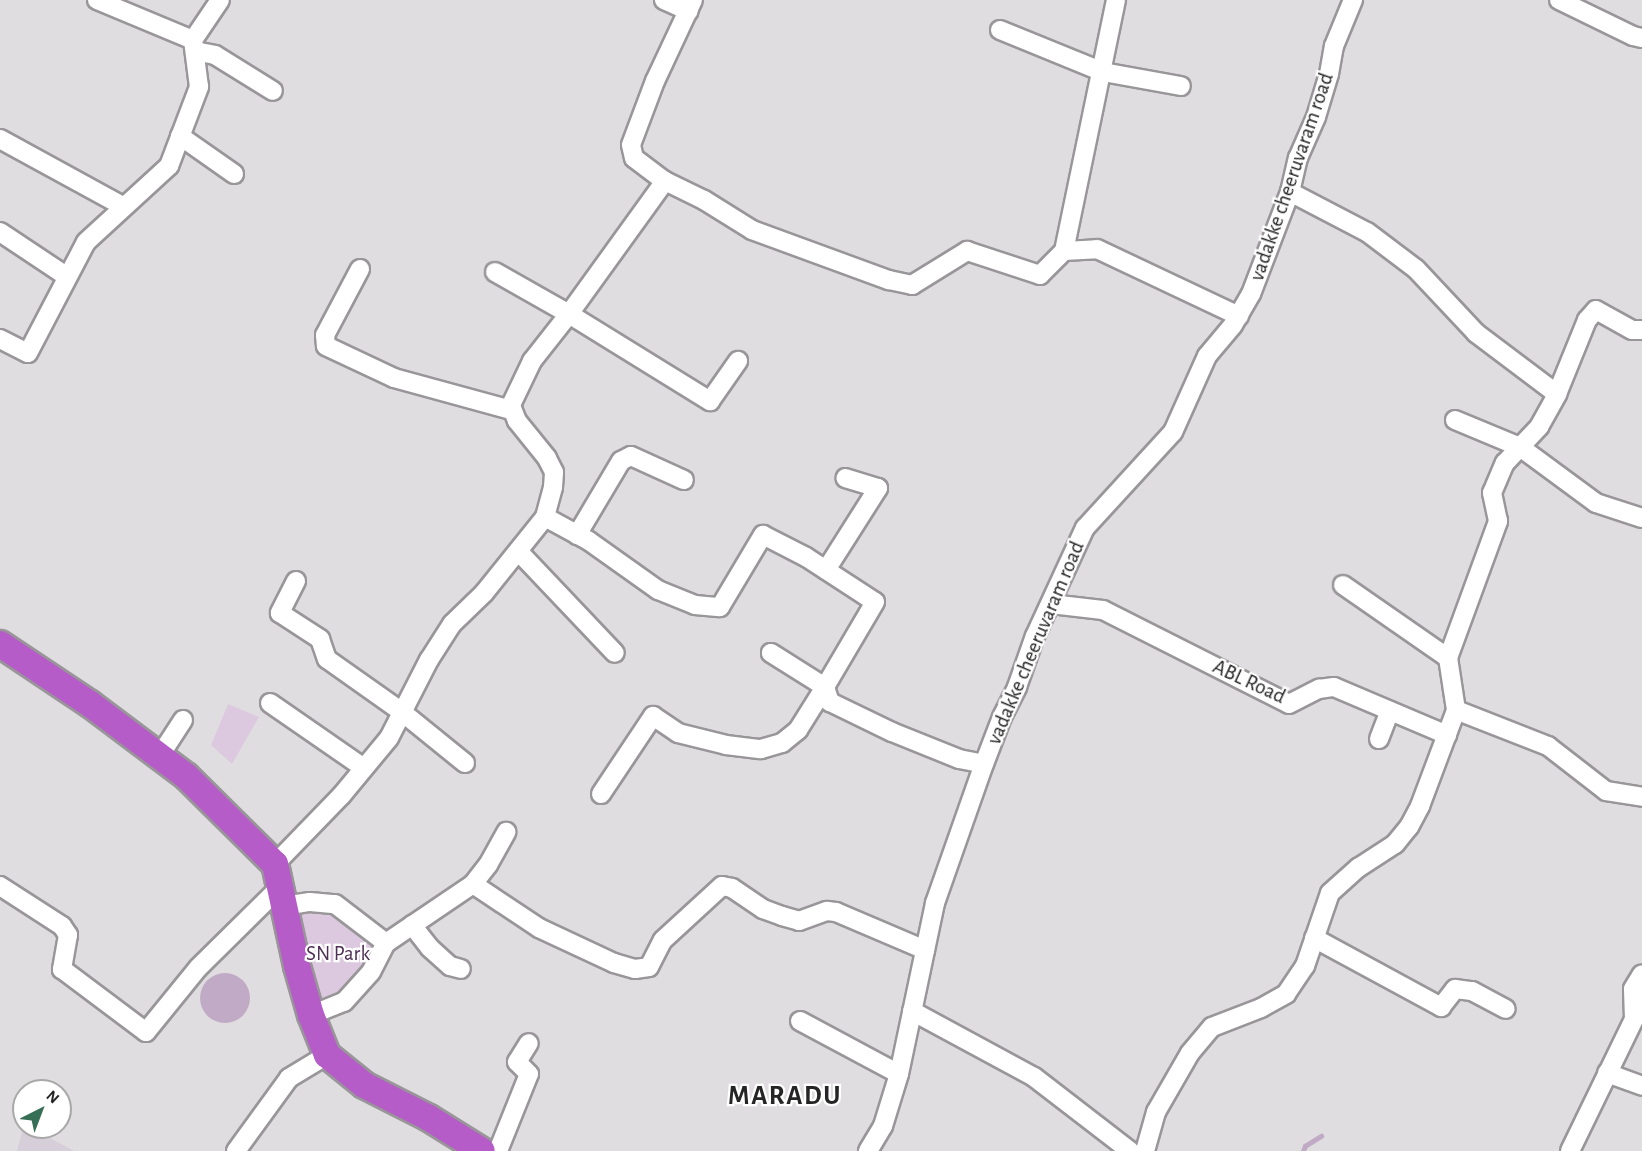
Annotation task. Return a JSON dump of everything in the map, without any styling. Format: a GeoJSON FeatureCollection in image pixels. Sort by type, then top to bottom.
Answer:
{"type":"FeatureCollection","features":[{"type":"Feature","properties":{"kind":"highway"},"geometry":{"type":"LineString","coordinates":[[0,644],[90,704],[186,777],[226,819],[280,886],[310,1015],[327,1055],[364,1085],[429,1118],[482,1151]]}},
{"type":"Feature","properties":{"kind":"street"},"geometry":{"type":"LineString","coordinates":[[97,0],[215,55],[273,91]]}},
{"type":"Feature","properties":{"kind":"street"},"geometry":{"type":"LineString","coordinates":[[0,339],[28,353],[66,276],[86,242],[169,166],[199,87],[194,45],[220,0]]}},
{"type":"Feature","properties":{"kind":"street"},"geometry":{"type":"LineString","coordinates":[[664,0],[691,6],[655,81],[631,145],[634,158],[665,181],[704,200],[752,230],[889,280],[912,285],[966,251],[1040,274],[1064,251],[1103,72],[1116,0]]}},
{"type":"Feature","properties":{"kind":"street","name":"vadakke cheeruvaram road"},"geometry":{"type":"LineString","coordinates":[[771,653],[825,687],[830,702],[959,759],[984,764],[1085,528],[1173,432],[1207,356],[1239,316],[1268,255],[1290,192],[1298,158],[1316,117],[1329,74],[1334,46],[1353,0]]}},
{"type":"Feature","properties":{"kind":"street"},"geometry":{"type":"LineString","coordinates":[[1560,0],[1633,36],[1642,38]]}},
{"type":"Feature","properties":{"kind":"street"},"geometry":{"type":"LineString","coordinates":[[999,30],[1103,72],[1181,86]]}},
{"type":"Feature","properties":{"kind":"street"},"geometry":{"type":"LineString","coordinates":[[180,136],[234,174]]}},
{"type":"Feature","properties":{"kind":"street"},"geometry":{"type":"LineString","coordinates":[[0,139],[124,207]]}},
{"type":"Feature","properties":{"kind":"street"},"geometry":{"type":"LineString","coordinates":[[0,886],[62,926],[68,934],[62,969],[146,1032],[198,969],[280,886],[341,796],[389,738],[429,660],[452,624],[484,593],[545,517],[553,487],[554,472],[511,410],[511,405],[532,361],[569,314],[665,181]]}},
{"type":"Feature","properties":{"kind":"street"},"geometry":{"type":"LineString","coordinates":[[1290,192],[1367,232],[1416,269],[1476,333],[1557,394]]}},
{"type":"Feature","properties":{"kind":"street"},"geometry":{"type":"LineString","coordinates":[[0,232],[66,276]]}},
{"type":"Feature","properties":{"kind":"street"},"geometry":{"type":"LineString","coordinates":[[1064,251],[1097,249],[1239,316]]}},
{"type":"Feature","properties":{"kind":"street"},"geometry":{"type":"LineString","coordinates":[[360,269],[326,335],[326,346],[394,378],[511,410]]}},
{"type":"Feature","properties":{"kind":"street"},"geometry":{"type":"LineString","coordinates":[[495,272],[569,314],[710,401],[738,361]]}},
{"type":"Feature","properties":{"kind":"street"},"geometry":{"type":"LineString","coordinates":[[1145,1151],[1156,1112],[1190,1053],[1212,1027],[1262,1008],[1286,994],[1305,966],[1330,893],[1351,873],[1395,844],[1420,806],[1456,710],[1448,658],[1498,521],[1492,493],[1505,463],[1539,427],[1557,394],[1587,320],[1596,310],[1632,330],[1642,330]]}},
{"type":"Feature","properties":{"kind":"street"},"geometry":{"type":"LineString","coordinates":[[1455,420],[1520,447],[1596,503],[1642,518]]}},
{"type":"Feature","properties":{"kind":"street"},"geometry":{"type":"LineString","coordinates":[[577,535],[621,461],[631,456],[684,480]]}},
{"type":"Feature","properties":{"kind":"street"},"geometry":{"type":"LineString","coordinates":[[826,570],[878,488],[844,478]]}},
{"type":"Feature","properties":{"kind":"street"},"geometry":{"type":"LineString","coordinates":[[545,517],[577,535],[658,590],[695,605],[720,607],[763,535],[826,570],[874,603],[798,730],[782,743],[761,748],[726,745],[678,733],[653,716],[601,794]]}},
{"type":"Feature","properties":{"kind":"street"},"geometry":{"type":"LineString","coordinates":[[519,552],[615,653]]}},
{"type":"Feature","properties":{"kind":"street"},"geometry":{"type":"LineString","coordinates":[[296,581],[280,613],[320,639],[327,659],[402,712],[465,764]]}},
{"type":"Feature","properties":{"kind":"street"},"geometry":{"type":"LineString","coordinates":[[1343,585],[1448,658]]}},
{"type":"Feature","properties":{"kind":"street","name":"ABL Road"},"geometry":{"type":"LineString","coordinates":[[1051,604],[1103,610],[1289,704],[1319,689],[1334,687],[1447,735]]}},
{"type":"Feature","properties":{"kind":"street"},"geometry":{"type":"LineString","coordinates":[[270,703],[364,768]]}},
{"type":"Feature","properties":{"kind":"street"},"geometry":{"type":"LineString","coordinates":[[1456,710],[1548,746],[1606,790],[1642,797]]}},
{"type":"Feature","properties":{"kind":"street"},"geometry":{"type":"LineString","coordinates":[[1379,739],[1390,711]]}},
{"type":"Feature","properties":{"kind":"street"},"geometry":{"type":"LineString","coordinates":[[159,757],[183,720]]}},
{"type":"Feature","properties":{"kind":"street"},"geometry":{"type":"LineString","coordinates":[[868,1151],[883,1126],[899,1074],[935,903],[984,764]]}},
{"type":"Feature","properties":{"kind":"street"},"geometry":{"type":"LineString","coordinates":[[310,1015],[344,1002],[359,987],[381,956],[386,943],[473,884],[488,865],[506,832]]}},
{"type":"Feature","properties":{"kind":"street"},"geometry":{"type":"LineString","coordinates":[[473,884],[539,928],[614,963],[635,969],[649,967],[663,940],[722,886],[732,888],[763,909],[782,916],[799,921],[827,911],[836,912],[925,950]]}},
{"type":"Feature","properties":{"kind":"street"},"geometry":{"type":"LineString","coordinates":[[280,886],[310,902],[335,904],[386,943]]}},
{"type":"Feature","properties":{"kind":"street"},"geometry":{"type":"LineString","coordinates":[[412,925],[430,948],[450,966],[461,969]]}},
{"type":"Feature","properties":{"kind":"street"},"geometry":{"type":"LineString","coordinates":[[1314,938],[1441,1007],[1455,989],[1472,991],[1506,1009]]}},
{"type":"Feature","properties":{"kind":"street"},"geometry":{"type":"LineString","coordinates":[[1570,1151],[1634,1019],[1633,989],[1642,974]]}},
{"type":"Feature","properties":{"kind":"street"},"geometry":{"type":"LineString","coordinates":[[912,1011],[1034,1077],[1130,1151]]}},
{"type":"Feature","properties":{"kind":"street"},"geometry":{"type":"LineString","coordinates":[[800,1021],[899,1074]]}},
{"type":"Feature","properties":{"kind":"street"},"geometry":{"type":"LineString","coordinates":[[498,1151],[529,1074],[517,1062],[529,1043]]}},
{"type":"Feature","properties":{"kind":"street"},"geometry":{"type":"LineString","coordinates":[[236,1151],[289,1078],[327,1055]]}},
{"type":"Feature","properties":{"kind":"street"},"geometry":{"type":"LineString","coordinates":[[1607,1073],[1642,1086]]}},
{"type":"Feature","properties":{"kind":"shaded area"},"geometry":{"type":"Polygon","coordinates":[[[230,973],[243,980],[249,988],[249,1008],[243,1016],[235,1022],[220,1023],[207,1016],[201,1008],[200,993],[207,980],[215,974],[230,973]]]}},
{"type":"Feature","properties":{"kind":"shaded area"},"geometry":{"type":"Polygon","coordinates":[[[20,1139],[52,1139],[74,1151],[17,1151],[20,1139]]]}},
{"type":"Feature","properties":{"kind":"green space"},"geometry":{"type":"Polygon","coordinates":[[[228,704],[259,717],[232,764],[211,745],[228,704]]]}},
{"type":"Feature","properties":{"kind":"green space","name":"SN Park"},"geometry":{"type":"Polygon","coordinates":[[[304,907],[323,907],[374,935],[376,959],[356,987],[320,1004],[308,970],[298,914],[304,907]]]}},
{"type":"Feature","properties":{"kind":"waterway"},"geometry":{"type":"LineString","coordinates":[[1303,1151],[1305,1146],[1321,1136]]}},
{"type":"Feature","properties":{"kind":"district","name":"MARADU"},"geometry":{"type":"Point","coordinates":[785,1096]}}]}
